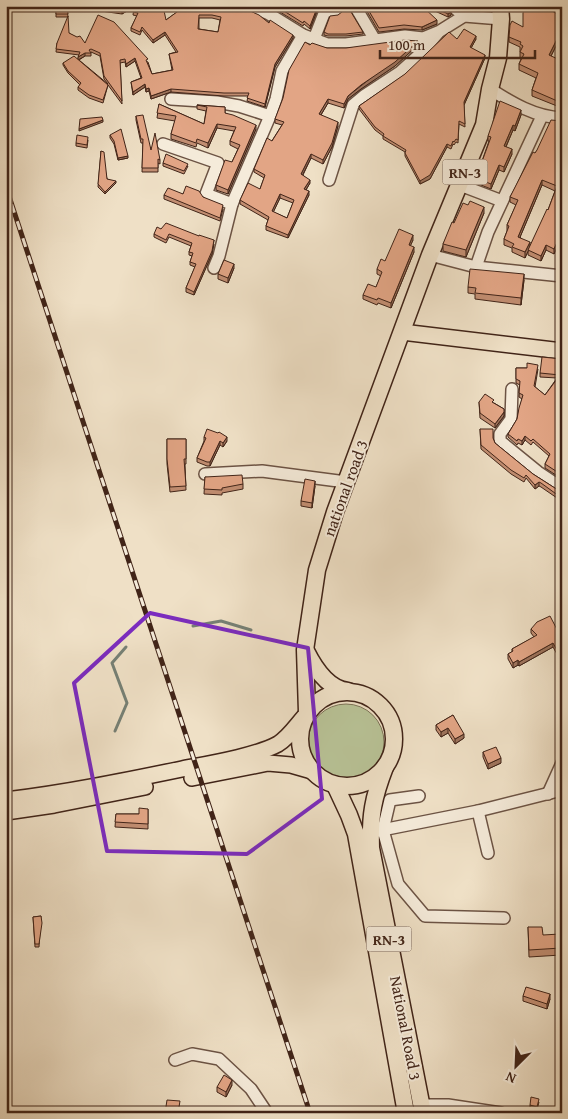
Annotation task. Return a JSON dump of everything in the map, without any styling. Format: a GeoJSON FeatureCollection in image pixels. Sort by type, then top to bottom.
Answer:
{"type":"FeatureCollection","features":[{"type":"Feature","properties":{"kind":"highway","name":"RN-3"},"geometry":{"type":"LineString","coordinates":[[402,332],[430,255],[484,125],[498,58],[501,13]]}},
{"type":"Feature","properties":{"kind":"highway","name":"national road 3"},"geometry":{"type":"LineString","coordinates":[[305,650],[317,570],[346,482],[402,332]]}},
{"type":"Feature","properties":{"kind":"highway","name":"RN-3"},"geometry":{"type":"LineString","coordinates":[[305,650],[306,715]]}},
{"type":"Feature","properties":{"kind":"highway"},"geometry":{"type":"LineString","coordinates":[[305,650],[323,676],[340,690],[350,691],[367,696],[380,705],[390,719],[394,735],[393,752],[378,775],[368,782],[358,785],[335,785],[322,780],[312,771],[302,754],[299,745],[301,726],[306,715],[321,698],[350,691]]}},
{"type":"Feature","properties":{"kind":"highway","name":"National Road 3"},"geometry":{"type":"LineString","coordinates":[[385,767],[375,794],[377,832],[371,848],[422,1109]]}},
{"type":"Feature","properties":{"kind":"highway","name":"RN-3"},"geometry":{"type":"LineString","coordinates":[[335,785],[356,834],[406,1113]]}},
{"type":"Feature","properties":{"kind":"main road"},"geometry":{"type":"LineString","coordinates":[[402,332],[562,351]]}},
{"type":"Feature","properties":{"kind":"main road"},"geometry":{"type":"LineString","coordinates":[[6,800],[78,790],[252,753],[277,744],[288,736],[306,715]]}},
{"type":"Feature","properties":{"kind":"main road"},"geometry":{"type":"LineString","coordinates":[[6,812],[54,805],[268,763],[291,765],[312,771]]}},
{"type":"Feature","properties":{"kind":"street"},"geometry":{"type":"LineString","coordinates":[[251,6],[269,10],[302,35],[327,44],[405,36],[424,38],[440,31],[464,16],[501,13]]}},
{"type":"Feature","properties":{"kind":"street"},"geometry":{"type":"LineString","coordinates":[[314,39],[324,9],[334,11],[342,6]]}},
{"type":"Feature","properties":{"kind":"street"},"geometry":{"type":"LineString","coordinates":[[355,6],[375,40]]}},
{"type":"Feature","properties":{"kind":"street"},"geometry":{"type":"LineString","coordinates":[[452,6],[464,16]]}},
{"type":"Feature","properties":{"kind":"street"},"geometry":{"type":"LineString","coordinates":[[329,180],[354,105],[365,95],[407,66],[440,31]]}},
{"type":"Feature","properties":{"kind":"street"},"geometry":{"type":"LineString","coordinates":[[214,268],[220,256],[232,204],[270,116],[282,72],[302,35]]}},
{"type":"Feature","properties":{"kind":"street"},"geometry":{"type":"LineString","coordinates":[[490,89],[524,109],[542,116],[562,118]]}},
{"type":"Feature","properties":{"kind":"street"},"geometry":{"type":"LineString","coordinates":[[171,99],[217,102],[239,106],[270,116]]}},
{"type":"Feature","properties":{"kind":"street"},"geometry":{"type":"LineString","coordinates":[[476,267],[488,232],[542,116]]}},
{"type":"Feature","properties":{"kind":"street"},"geometry":{"type":"LineString","coordinates":[[163,144],[218,163],[206,194],[232,204]]}},
{"type":"Feature","properties":{"kind":"street"},"geometry":{"type":"LineString","coordinates":[[460,185],[502,201]]}},
{"type":"Feature","properties":{"kind":"street"},"geometry":{"type":"LineString","coordinates":[[430,255],[476,267],[561,274]]}},
{"type":"Feature","properties":{"kind":"street"},"geometry":{"type":"LineString","coordinates":[[512,389],[511,419],[500,434],[500,441],[538,472],[562,488]]}},
{"type":"Feature","properties":{"kind":"street"},"geometry":{"type":"LineString","coordinates":[[205,474],[262,471],[346,482]]}},
{"type":"Feature","properties":{"kind":"street"},"geometry":{"type":"LineString","coordinates":[[548,794],[562,763]]}},
{"type":"Feature","properties":{"kind":"street"},"geometry":{"type":"LineString","coordinates":[[377,832],[478,811],[562,790]]}},
{"type":"Feature","properties":{"kind":"street"},"geometry":{"type":"LineString","coordinates":[[419,796],[390,800],[377,832],[398,884],[425,916],[504,918]]}},
{"type":"Feature","properties":{"kind":"street"},"geometry":{"type":"LineString","coordinates":[[478,811],[488,853]]}},
{"type":"Feature","properties":{"kind":"street"},"geometry":{"type":"LineString","coordinates":[[175,1060],[192,1054],[219,1059],[251,1089],[267,1113]]}},
{"type":"Feature","properties":{"kind":"street"},"geometry":{"type":"LineString","coordinates":[[422,1109],[448,1105],[500,1113]]}},
{"type":"Feature","properties":{"kind":"highlighted area"},"geometry":{"type":"Polygon","coordinates":[[[150,613],[308,648],[322,799],[247,854],[107,851],[74,683],[150,613]]]}},
{"type":"Feature","properties":{"kind":"green space"},"geometry":{"type":"Polygon","coordinates":[[[346,704],[360,707],[373,715],[381,728],[384,742],[381,756],[373,769],[360,777],[346,780],[332,777],[319,769],[311,756],[308,742],[311,728],[319,715],[332,707],[346,704]]]}},
{"type":"Feature","properties":{"kind":"building"},"geometry":{"type":"Polygon","coordinates":[[[56,6],[67,6],[68,14],[56,14],[56,6]]]}},
{"type":"Feature","properties":{"kind":"building"},"geometry":{"type":"Polygon","coordinates":[[[89,6],[130,6],[122,11],[89,6]]]}},
{"type":"Feature","properties":{"kind":"building"},"geometry":{"type":"Polygon","coordinates":[[[134,6],[148,6],[148,9],[163,6],[166,20],[181,9],[181,6],[245,6],[248,10],[259,15],[269,23],[270,20],[293,35],[275,64],[265,104],[247,98],[249,93],[171,89],[151,96],[149,88],[146,89],[145,84],[133,92],[131,82],[142,78],[135,58],[126,64],[125,59],[120,60],[122,101],[104,76],[100,53],[91,49],[89,50],[91,53],[85,53],[78,57],[80,52],[56,49],[68,16],[69,33],[77,37],[80,36],[85,43],[98,15],[114,22],[148,59],[146,60],[152,74],[173,70],[169,54],[178,52],[165,32],[153,40],[142,27],[140,32],[131,28],[138,13],[133,12],[134,6]],[[199,15],[198,29],[218,32],[221,17],[199,15]]]}},
{"type":"Feature","properties":{"kind":"building"},"geometry":{"type":"Polygon","coordinates":[[[276,6],[314,6],[317,8],[310,26],[276,6]]]}},
{"type":"Feature","properties":{"kind":"building"},"geometry":{"type":"Polygon","coordinates":[[[366,6],[422,6],[437,20],[422,27],[404,25],[379,28],[366,6]]]}},
{"type":"Feature","properties":{"kind":"building"},"geometry":{"type":"Polygon","coordinates":[[[432,6],[446,6],[451,12],[448,14],[432,6]]]}},
{"type":"Feature","properties":{"kind":"building"},"geometry":{"type":"Polygon","coordinates":[[[525,6],[541,6],[562,16],[562,29],[549,55],[560,60],[557,67],[562,69],[562,103],[532,90],[538,73],[519,64],[524,54],[520,52],[523,46],[520,44],[521,42],[509,37],[510,25],[512,21],[523,27],[525,6]]]}},
{"type":"Feature","properties":{"kind":"building"},"geometry":{"type":"Polygon","coordinates":[[[348,7],[363,32],[328,34],[324,32],[330,16],[338,15],[348,7]]]}},
{"type":"Feature","properties":{"kind":"building"},"geometry":{"type":"Polygon","coordinates":[[[464,29],[476,36],[470,47],[485,55],[464,102],[465,124],[459,121],[458,140],[453,141],[451,146],[447,144],[430,175],[420,181],[405,153],[406,150],[383,136],[384,134],[375,127],[359,106],[405,74],[449,32],[457,39],[464,29]]]}},
{"type":"Feature","properties":{"kind":"building"},"geometry":{"type":"Polygon","coordinates":[[[405,40],[418,41],[395,62],[348,96],[344,104],[328,99],[319,114],[338,122],[332,143],[323,160],[311,154],[301,174],[310,180],[304,189],[309,191],[288,235],[266,226],[269,217],[240,200],[248,183],[260,189],[265,175],[254,169],[267,138],[272,141],[284,122],[275,119],[283,98],[289,70],[305,42],[310,45],[312,43],[327,48],[346,48],[405,40]],[[280,194],[272,211],[287,218],[294,200],[280,194]]]}},
{"type":"Feature","properties":{"kind":"building"},"geometry":{"type":"Polygon","coordinates":[[[74,56],[108,85],[103,100],[89,95],[78,87],[81,83],[68,71],[63,63],[74,56]]]}},
{"type":"Feature","properties":{"kind":"building"},"geometry":{"type":"Polygon","coordinates":[[[500,101],[521,110],[504,146],[512,149],[504,167],[499,165],[491,184],[476,178],[491,137],[488,136],[500,101]]]}},
{"type":"Feature","properties":{"kind":"building"},"geometry":{"type":"Polygon","coordinates":[[[159,104],[204,124],[207,107],[197,105],[225,107],[225,113],[256,125],[228,190],[216,185],[225,160],[232,162],[240,145],[230,141],[236,127],[217,124],[208,143],[197,139],[196,143],[171,134],[176,116],[157,113],[159,104]]]}},
{"type":"Feature","properties":{"kind":"building"},"geometry":{"type":"Polygon","coordinates":[[[143,115],[151,150],[155,133],[160,160],[158,159],[158,168],[142,168],[143,139],[141,139],[136,116],[143,115]]]}},
{"type":"Feature","properties":{"kind":"building"},"geometry":{"type":"Polygon","coordinates":[[[102,117],[103,120],[79,129],[80,119],[102,117]]]}},
{"type":"Feature","properties":{"kind":"building"},"geometry":{"type":"Polygon","coordinates":[[[551,120],[562,121],[562,241],[558,240],[554,249],[546,245],[541,256],[528,250],[548,210],[557,186],[542,180],[518,237],[530,242],[525,252],[512,247],[514,244],[504,239],[509,226],[507,225],[518,200],[510,197],[533,152],[535,153],[537,150],[551,120]]]}},
{"type":"Feature","properties":{"kind":"building"},"geometry":{"type":"Polygon","coordinates":[[[121,129],[128,156],[118,158],[114,141],[110,135],[121,129]]]}},
{"type":"Feature","properties":{"kind":"building"},"geometry":{"type":"Polygon","coordinates":[[[77,135],[88,137],[87,145],[76,143],[77,135]]]}},
{"type":"Feature","properties":{"kind":"building"},"geometry":{"type":"Polygon","coordinates":[[[101,151],[104,152],[107,179],[116,181],[105,192],[98,184],[101,151]]]}},
{"type":"Feature","properties":{"kind":"building"},"geometry":{"type":"Polygon","coordinates":[[[166,154],[188,164],[184,171],[163,163],[166,154]]]}},
{"type":"Feature","properties":{"kind":"building"},"geometry":{"type":"Polygon","coordinates":[[[186,186],[199,191],[203,197],[223,205],[220,218],[164,195],[168,188],[183,194],[186,186]]]}},
{"type":"Feature","properties":{"kind":"building"},"geometry":{"type":"Polygon","coordinates":[[[470,201],[484,207],[466,250],[443,244],[452,222],[454,223],[463,203],[468,205],[470,201]]]}},
{"type":"Feature","properties":{"kind":"building"},"geometry":{"type":"Polygon","coordinates":[[[166,223],[214,240],[212,251],[194,292],[186,288],[196,264],[190,262],[193,253],[189,252],[192,243],[169,234],[166,240],[154,234],[157,227],[161,229],[166,223]]]}},
{"type":"Feature","properties":{"kind":"building"},"geometry":{"type":"Polygon","coordinates":[[[399,229],[413,235],[409,245],[414,247],[391,303],[363,295],[368,284],[376,287],[382,272],[377,269],[381,259],[385,261],[399,229]]]}},
{"type":"Feature","properties":{"kind":"building"},"geometry":{"type":"Polygon","coordinates":[[[224,260],[234,264],[228,278],[218,274],[224,260]]]}},
{"type":"Feature","properties":{"kind":"building"},"geometry":{"type":"Polygon","coordinates":[[[470,269],[524,274],[521,298],[475,293],[476,288],[468,287],[470,269]]]}},
{"type":"Feature","properties":{"kind":"building"},"geometry":{"type":"Polygon","coordinates":[[[542,357],[562,359],[562,475],[545,464],[550,454],[533,439],[531,441],[525,436],[522,441],[518,439],[517,441],[508,434],[517,419],[523,395],[519,393],[520,381],[516,379],[516,368],[527,368],[527,363],[538,365],[534,386],[545,395],[560,375],[540,373],[542,357]]]}},
{"type":"Feature","properties":{"kind":"building"},"geometry":{"type":"Polygon","coordinates":[[[485,394],[494,400],[492,402],[504,409],[504,412],[495,424],[480,413],[479,402],[485,394]]]}},
{"type":"Feature","properties":{"kind":"building"},"geometry":{"type":"Polygon","coordinates":[[[207,429],[219,432],[227,437],[223,443],[220,441],[210,462],[197,458],[206,438],[204,437],[207,429]]]}},
{"type":"Feature","properties":{"kind":"building"},"geometry":{"type":"Polygon","coordinates":[[[480,429],[493,429],[495,443],[533,474],[562,491],[562,501],[557,497],[559,496],[541,483],[539,482],[535,485],[526,475],[524,478],[511,470],[481,445],[480,429]]]}},
{"type":"Feature","properties":{"kind":"building"},"geometry":{"type":"Polygon","coordinates":[[[167,439],[186,439],[186,459],[184,459],[186,486],[170,487],[167,439]]]}},
{"type":"Feature","properties":{"kind":"building"},"geometry":{"type":"Polygon","coordinates":[[[242,475],[243,484],[222,488],[222,490],[204,489],[205,477],[242,475]]]}},
{"type":"Feature","properties":{"kind":"building"},"geometry":{"type":"Polygon","coordinates":[[[305,479],[315,481],[312,503],[301,501],[305,479]]]}},
{"type":"Feature","properties":{"kind":"building"},"geometry":{"type":"Polygon","coordinates":[[[550,616],[562,639],[562,650],[558,652],[553,643],[519,662],[518,660],[513,663],[508,654],[513,651],[512,649],[537,635],[531,629],[537,622],[550,616]]]}},
{"type":"Feature","properties":{"kind":"building"},"geometry":{"type":"Polygon","coordinates":[[[453,715],[464,734],[455,739],[448,728],[441,732],[436,725],[453,715]]]}},
{"type":"Feature","properties":{"kind":"building"},"geometry":{"type":"Polygon","coordinates":[[[496,747],[501,758],[488,764],[483,752],[496,747]]]}},
{"type":"Feature","properties":{"kind":"building"},"geometry":{"type":"Polygon","coordinates":[[[139,808],[148,809],[148,824],[115,822],[116,814],[139,814],[139,808]]]}},
{"type":"Feature","properties":{"kind":"building"},"geometry":{"type":"Polygon","coordinates":[[[41,916],[39,944],[35,944],[33,917],[41,916]]]}},
{"type":"Feature","properties":{"kind":"building"},"geometry":{"type":"Polygon","coordinates":[[[528,927],[542,927],[543,935],[560,934],[561,948],[529,950],[528,927]]]}},
{"type":"Feature","properties":{"kind":"building"},"geometry":{"type":"Polygon","coordinates":[[[526,987],[550,994],[547,1004],[523,996],[526,987]]]}},
{"type":"Feature","properties":{"kind":"building"},"geometry":{"type":"Polygon","coordinates":[[[224,1075],[232,1080],[226,1092],[217,1087],[224,1075]]]}},
{"type":"Feature","properties":{"kind":"building"},"geometry":{"type":"Polygon","coordinates":[[[531,1097],[539,1099],[537,1107],[530,1105],[531,1097]]]}},
{"type":"Feature","properties":{"kind":"building"},"geometry":{"type":"Polygon","coordinates":[[[167,1100],[180,1101],[178,1113],[165,1113],[167,1100]]]}},
{"type":"Feature","properties":{"kind":"building"},"geometry":{"type":"Polygon","coordinates":[[[465,1108],[494,1113],[450,1113],[451,1110],[465,1112],[465,1108]]]}},
{"type":"Feature","properties":{"kind":"waterway"},"geometry":{"type":"LineString","coordinates":[[193,626],[221,621],[251,630]]}},
{"type":"Feature","properties":{"kind":"waterway"},"geometry":{"type":"LineString","coordinates":[[115,731],[127,703],[112,663],[126,647]]}},
{"type":"Feature","properties":{"kind":"railway"},"geometry":{"type":"LineString","coordinates":[[6,187],[310,1113]]}}]}
